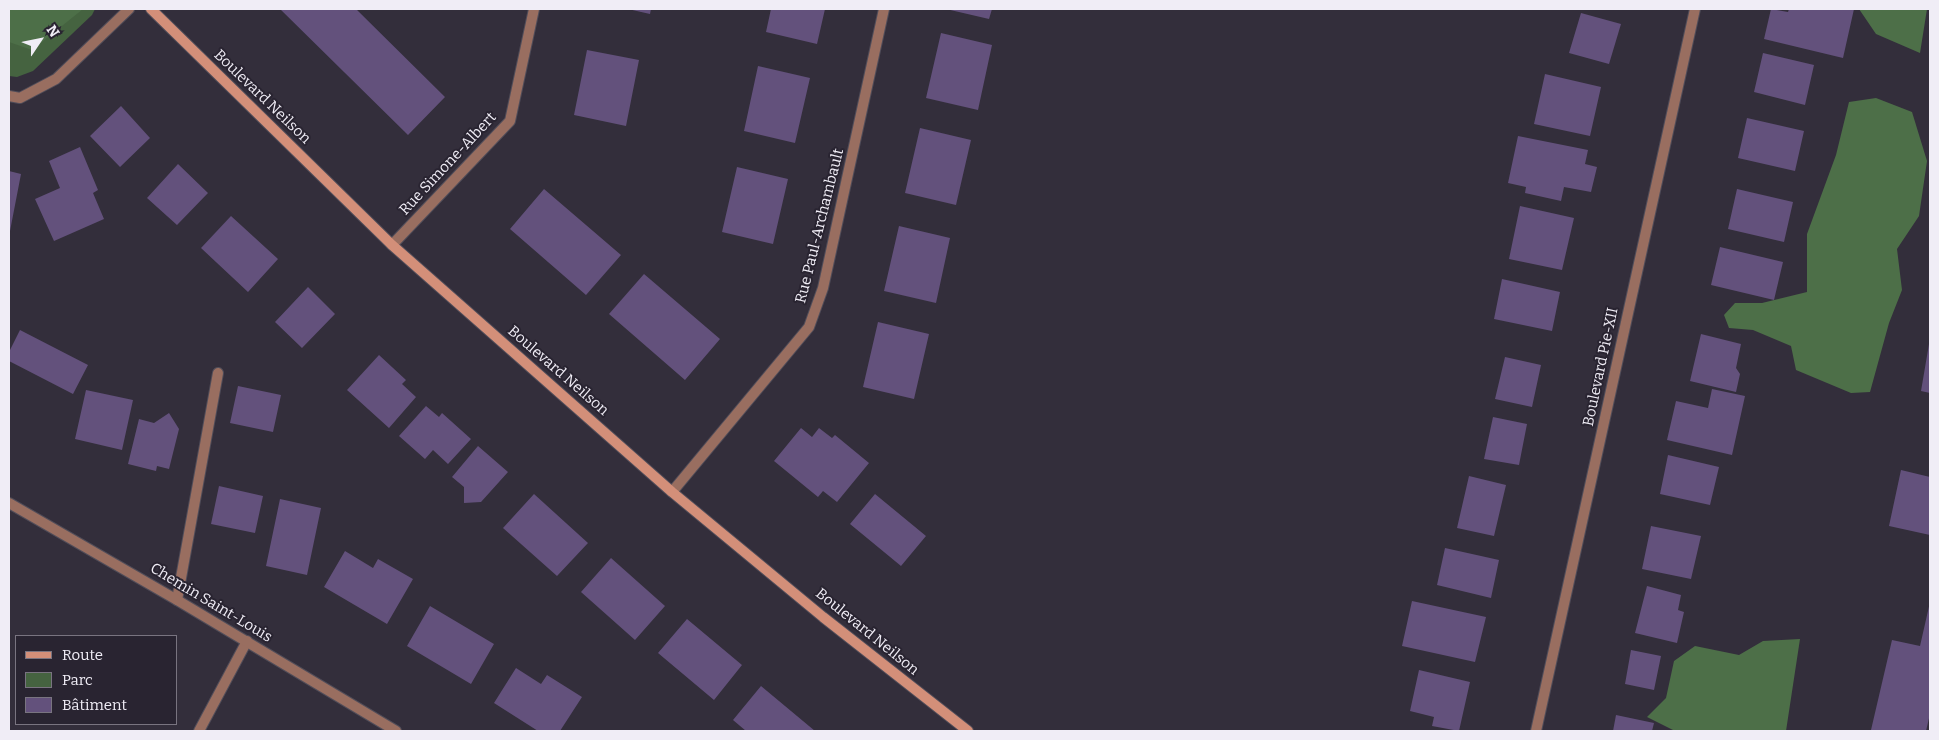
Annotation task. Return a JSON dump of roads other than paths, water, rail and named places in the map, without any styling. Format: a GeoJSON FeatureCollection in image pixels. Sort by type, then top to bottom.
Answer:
{"type":"FeatureCollection","features":[{"type":"Feature","properties":{"kind":"main road","name":"Boulevard Neilson"},"geometry":{"type":"LineString","coordinates":[[151,9],[392,245],[672,492],[823,617],[968,731]]}},
{"type":"Feature","properties":{"kind":"street"},"geometry":{"type":"LineString","coordinates":[[9,96],[20,98],[56,80],[129,9]]}},
{"type":"Feature","properties":{"kind":"street","name":"Rue Simone-Albert"},"geometry":{"type":"LineString","coordinates":[[392,245],[510,122],[534,9]]}},
{"type":"Feature","properties":{"kind":"street","name":"Rue Paul-Archambault"},"geometry":{"type":"LineString","coordinates":[[672,492],[809,327],[823,288],[884,9]]}},
{"type":"Feature","properties":{"kind":"street","name":"Boulevard Pie-XII"},"geometry":{"type":"LineString","coordinates":[[1536,731],[1695,9]]}},
{"type":"Feature","properties":{"kind":"street"},"geometry":{"type":"LineString","coordinates":[[178,600],[218,373]]}},
{"type":"Feature","properties":{"kind":"street","name":"Chemin Saint-Louis"},"geometry":{"type":"LineString","coordinates":[[9,503],[178,600],[396,731]]}},
{"type":"Feature","properties":{"kind":"street"},"geometry":{"type":"LineString","coordinates":[[199,731],[247,641]]}}]}
